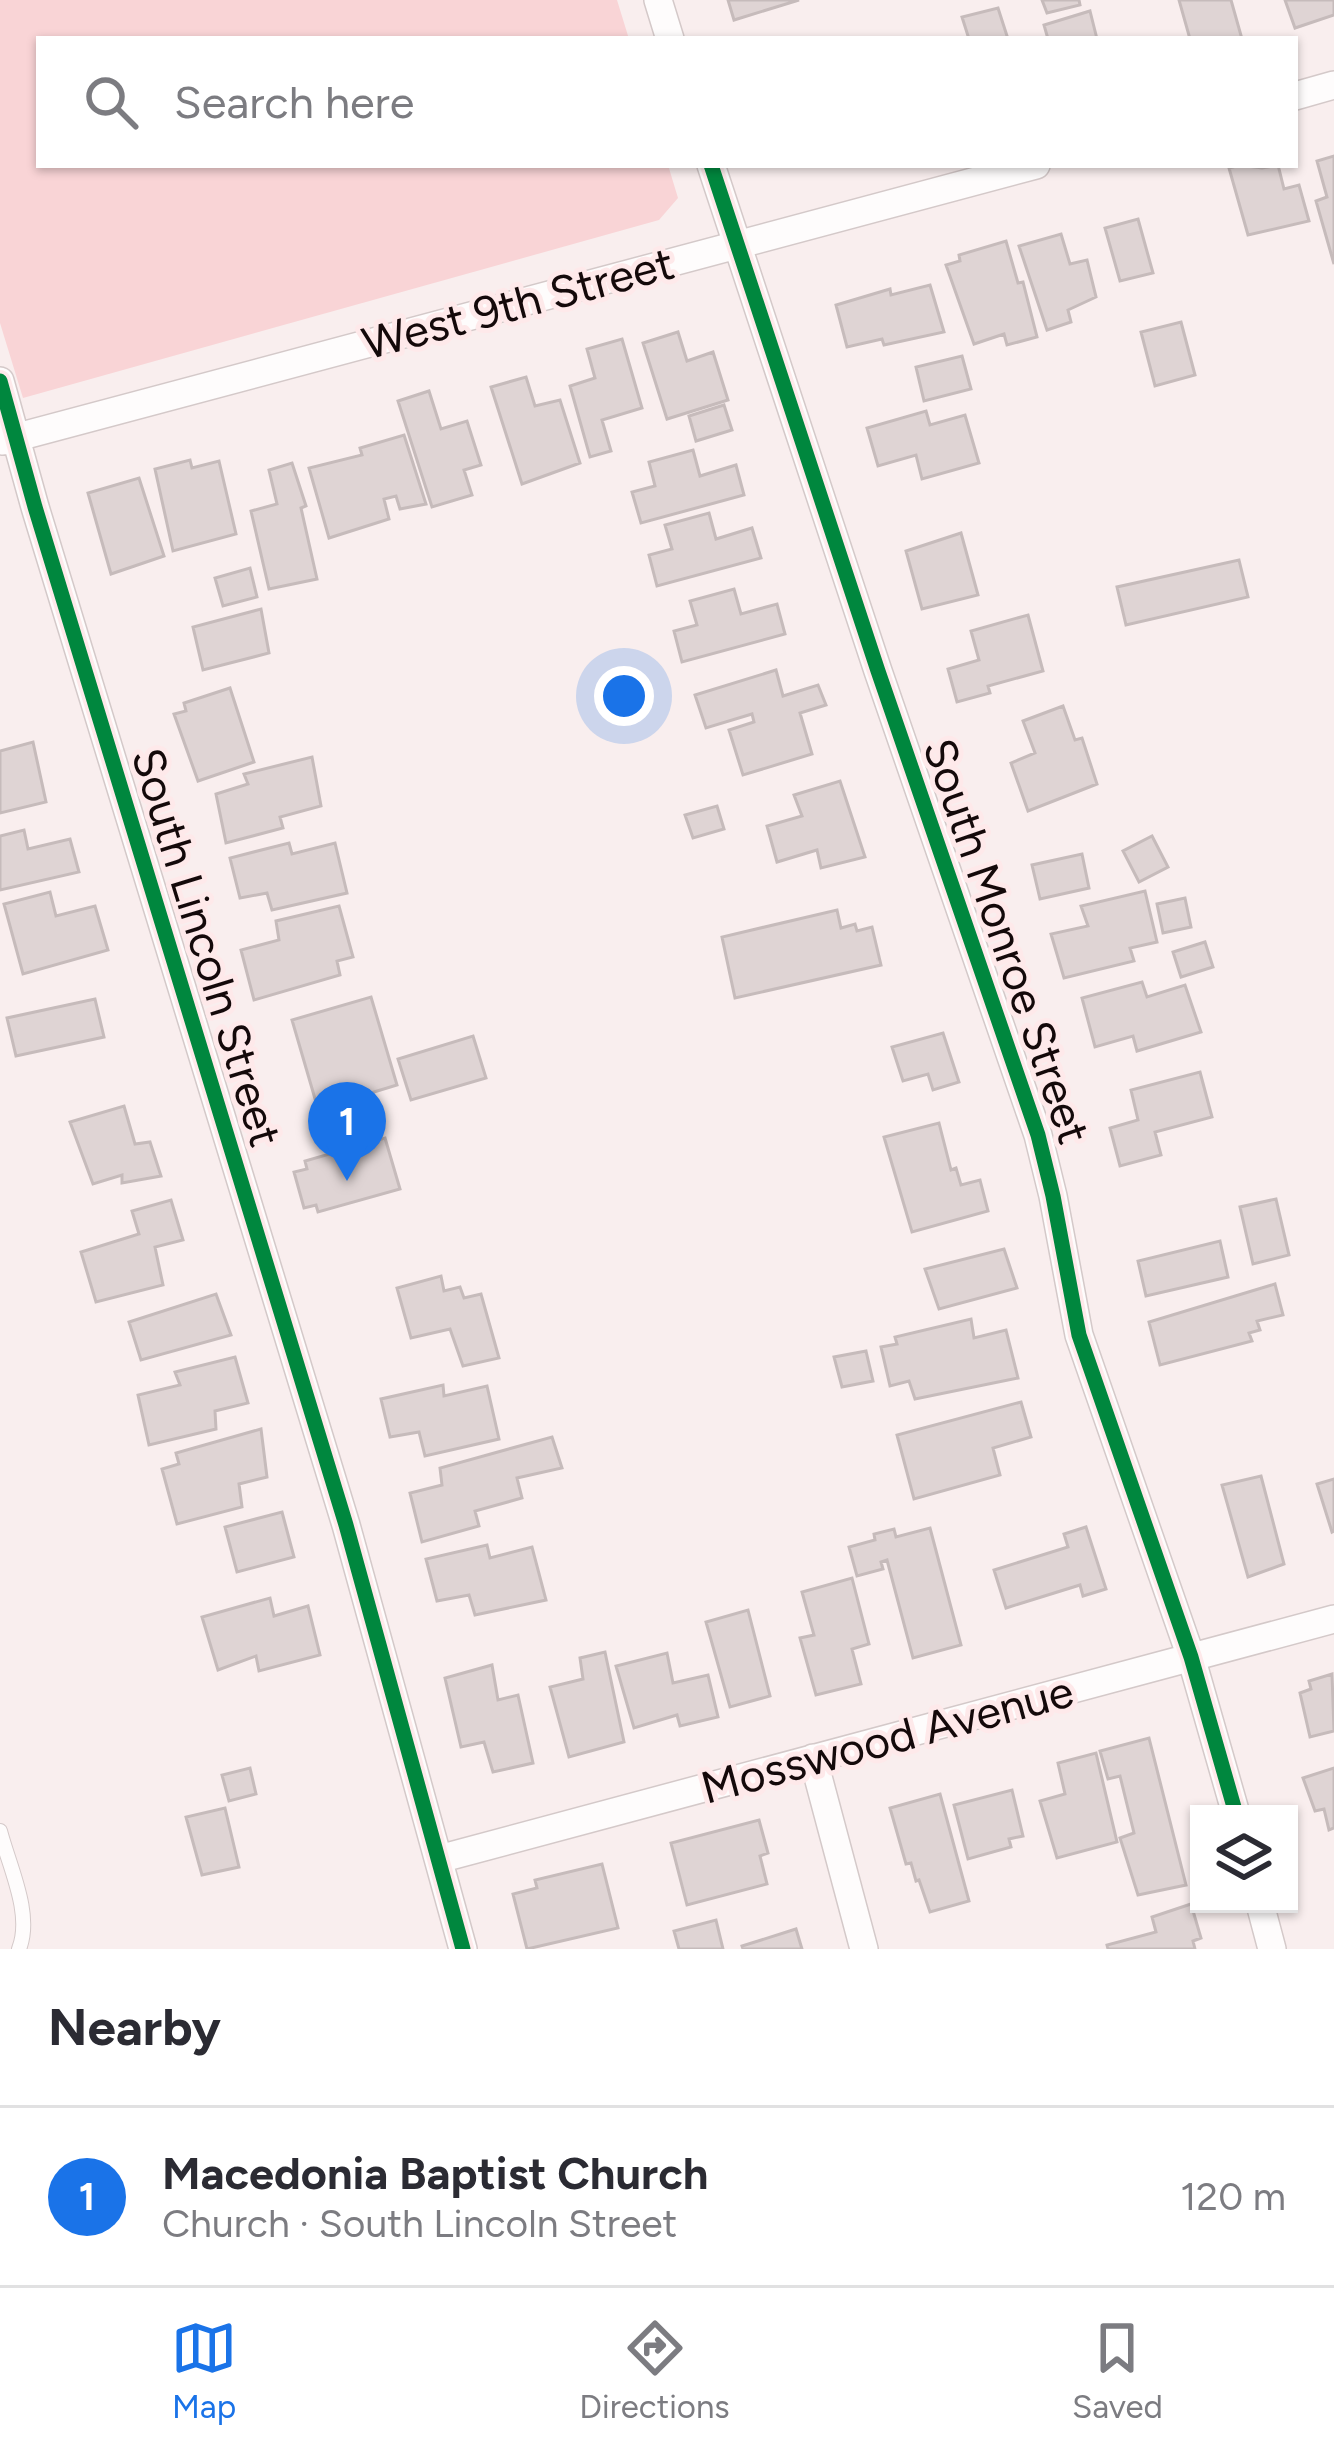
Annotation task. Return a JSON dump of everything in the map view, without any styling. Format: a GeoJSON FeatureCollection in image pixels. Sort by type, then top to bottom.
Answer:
{"type":"FeatureCollection","features":[{"type":"Feature","properties":{"kind":"street"},"geometry":{"type":"LineString","coordinates":[[658,0],[669,36]]}},
{"type":"Feature","properties":{"kind":"street"},"geometry":{"type":"LineString","coordinates":[[1298,95],[1334,86]]}},
{"type":"Feature","properties":{"kind":"street","name":"South Monroe Street"},"geometry":{"type":"LineString","coordinates":[[712,168],[1038,1135],[1079,1334],[1191,1657],[1233,1805]]}},
{"type":"Feature","properties":{"kind":"street","name":"West 9th Street"},"geometry":{"type":"LineString","coordinates":[[8,439],[1025,168]]}},
{"type":"Feature","properties":{"kind":"street","name":"South Lincoln Street"},"geometry":{"type":"LineString","coordinates":[[0,381],[8,439],[34,508],[346,1525],[463,1949]]}},
{"type":"Feature","properties":{"kind":"street","name":"Mosswood Avenue"},"geometry":{"type":"LineString","coordinates":[[439,1859],[1334,1619]]}},
{"type":"Feature","properties":{"kind":"street"},"geometry":{"type":"LineString","coordinates":[[813,1758],[864,1949]]}},
{"type":"Feature","properties":{"kind":"street"},"geometry":{"type":"LineString","coordinates":[[1262,1913],[1272,1949]]}},
{"type":"Feature","properties":{"kind":"lane"},"geometry":{"type":"LineString","coordinates":[[0,1831],[22,1914],[19,1949]]}},
{"type":"Feature","properties":{"kind":"shaded area"},"geometry":{"type":"Polygon","coordinates":[[[0,0],[617,0],[628,36],[36,36],[36,168],[669,168],[678,198],[659,220],[23,398],[0,323],[0,0]]]}},
{"type":"Feature","properties":{"kind":"building"},"geometry":{"type":"Polygon","coordinates":[[[728,0],[799,0],[734,20],[728,0]]]}},
{"type":"Feature","properties":{"kind":"building"},"geometry":{"type":"Polygon","coordinates":[[[1042,0],[1079,0],[1080,5],[1047,13],[1042,0]]]}},
{"type":"Feature","properties":{"kind":"building"},"geometry":{"type":"Polygon","coordinates":[[[1179,0],[1231,0],[1241,36],[1189,36],[1179,0]]]}},
{"type":"Feature","properties":{"kind":"building"},"geometry":{"type":"Polygon","coordinates":[[[1285,0],[1334,0],[1334,15],[1295,28],[1285,0]]]}},
{"type":"Feature","properties":{"kind":"building"},"geometry":{"type":"Polygon","coordinates":[[[998,8],[1007,36],[968,36],[962,17],[998,8]]]}},
{"type":"Feature","properties":{"kind":"building"},"geometry":{"type":"Polygon","coordinates":[[[1090,11],[1096,36],[1047,36],[1044,25],[1090,11]]]}},
{"type":"Feature","properties":{"kind":"building"},"geometry":{"type":"Polygon","coordinates":[[[1334,156],[1334,264],[1316,201],[1327,197],[1317,161],[1334,156]]]}},
{"type":"Feature","properties":{"kind":"building"},"geometry":{"type":"Polygon","coordinates":[[[1229,168],[1279,168],[1284,189],[1299,185],[1309,221],[1248,235],[1229,168]]]}},
{"type":"Feature","properties":{"kind":"building"},"geometry":{"type":"Polygon","coordinates":[[[1138,219],[1153,273],[1120,281],[1105,228],[1138,219]]]}},
{"type":"Feature","properties":{"kind":"building"},"geometry":{"type":"Polygon","coordinates":[[[1061,234],[1070,264],[1087,260],[1096,297],[1068,310],[1071,322],[1047,330],[1019,246],[1061,234]]]}},
{"type":"Feature","properties":{"kind":"building"},"geometry":{"type":"Polygon","coordinates":[[[1006,241],[1037,337],[1007,345],[1004,334],[974,344],[946,265],[960,261],[959,255],[1006,241]]]}},
{"type":"Feature","properties":{"kind":"building"},"geometry":{"type":"Polygon","coordinates":[[[930,285],[944,332],[884,345],[882,339],[847,347],[836,305],[890,289],[891,295],[930,285]]]}},
{"type":"Feature","properties":{"kind":"building"},"geometry":{"type":"Polygon","coordinates":[[[1181,322],[1195,375],[1155,386],[1141,332],[1181,322]]]}},
{"type":"Feature","properties":{"kind":"building"},"geometry":{"type":"Polygon","coordinates":[[[678,332],[687,361],[713,352],[728,400],[667,419],[643,343],[678,332]]]}},
{"type":"Feature","properties":{"kind":"building"},"geometry":{"type":"Polygon","coordinates":[[[622,339],[642,408],[602,420],[611,451],[590,457],[570,386],[595,378],[587,349],[622,339]]]}},
{"type":"Feature","properties":{"kind":"building"},"geometry":{"type":"Polygon","coordinates":[[[962,356],[971,389],[924,401],[916,367],[962,356]]]}},
{"type":"Feature","properties":{"kind":"building"},"geometry":{"type":"Polygon","coordinates":[[[526,377],[535,406],[560,400],[580,463],[522,484],[491,387],[526,377]]]}},
{"type":"Feature","properties":{"kind":"building"},"geometry":{"type":"Polygon","coordinates":[[[429,391],[441,429],[467,421],[481,465],[464,470],[472,495],[432,507],[398,401],[429,391]]]}},
{"type":"Feature","properties":{"kind":"building"},"geometry":{"type":"Polygon","coordinates":[[[724,405],[732,430],[696,441],[689,416],[724,405]]]}},
{"type":"Feature","properties":{"kind":"building"},"geometry":{"type":"Polygon","coordinates":[[[926,411],[930,425],[965,415],[979,463],[922,479],[916,455],[878,466],[867,428],[926,411]]]}},
{"type":"Feature","properties":{"kind":"building"},"geometry":{"type":"Polygon","coordinates":[[[404,435],[426,504],[400,509],[396,496],[384,499],[389,519],[329,538],[309,468],[362,455],[360,448],[404,435]]]}},
{"type":"Feature","properties":{"kind":"building"},"geometry":{"type":"Polygon","coordinates":[[[693,450],[700,476],[736,465],[744,495],[641,523],[632,492],[655,486],[649,462],[693,450]]]}},
{"type":"Feature","properties":{"kind":"building"},"geometry":{"type":"Polygon","coordinates":[[[190,460],[192,468],[219,461],[236,534],[173,551],[155,469],[190,460]]]}},
{"type":"Feature","properties":{"kind":"building"},"geometry":{"type":"Polygon","coordinates":[[[292,463],[306,506],[301,508],[317,579],[269,589],[251,511],[277,504],[269,470],[292,463]]]}},
{"type":"Feature","properties":{"kind":"building"},"geometry":{"type":"Polygon","coordinates":[[[139,478],[164,556],[111,574],[88,493],[139,478]]]}},
{"type":"Feature","properties":{"kind":"building"},"geometry":{"type":"Polygon","coordinates":[[[709,513],[716,539],[752,528],[761,558],[657,586],[649,555],[672,549],[665,525],[709,513]]]}},
{"type":"Feature","properties":{"kind":"building"},"geometry":{"type":"Polygon","coordinates":[[[961,533],[978,595],[922,609],[906,551],[961,533]]]}},
{"type":"Feature","properties":{"kind":"building"},"geometry":{"type":"Polygon","coordinates":[[[1239,560],[1248,597],[1126,625],[1117,587],[1239,560]]]}},
{"type":"Feature","properties":{"kind":"building"},"geometry":{"type":"Polygon","coordinates":[[[250,568],[257,597],[223,606],[215,578],[250,568]]]}},
{"type":"Feature","properties":{"kind":"building"},"geometry":{"type":"Polygon","coordinates":[[[734,589],[741,614],[777,604],[785,634],[682,662],[674,631],[697,625],[690,601],[734,589]]]}},
{"type":"Feature","properties":{"kind":"building"},"geometry":{"type":"Polygon","coordinates":[[[261,609],[269,653],[203,670],[193,627],[261,609]]]}},
{"type":"Feature","properties":{"kind":"building"},"geometry":{"type":"Polygon","coordinates":[[[1028,615],[1043,671],[988,686],[990,693],[957,702],[948,669],[979,660],[971,631],[1028,615]]]}},
{"type":"Feature","properties":{"kind":"building"},"geometry":{"type":"Polygon","coordinates":[[[776,670],[783,696],[818,685],[826,705],[800,713],[812,754],[743,775],[729,730],[754,722],[752,714],[706,728],[695,695],[776,670]]]}},
{"type":"Feature","properties":{"kind":"building"},"geometry":{"type":"Polygon","coordinates":[[[230,688],[254,762],[198,781],[174,714],[186,711],[184,703],[230,688]]]}},
{"type":"Feature","properties":{"kind":"building"},"geometry":{"type":"Polygon","coordinates":[[[1063,706],[1075,740],[1082,738],[1097,784],[1028,811],[1011,763],[1035,753],[1023,721],[1063,706]]]}},
{"type":"Feature","properties":{"kind":"building"},"geometry":{"type":"Polygon","coordinates":[[[33,742],[46,802],[0,813],[0,751],[33,742]]]}},
{"type":"Feature","properties":{"kind":"building"},"geometry":{"type":"Polygon","coordinates":[[[312,757],[321,806],[280,817],[283,828],[226,843],[216,794],[248,784],[244,774],[312,757]]]}},
{"type":"Feature","properties":{"kind":"building"},"geometry":{"type":"Polygon","coordinates":[[[840,781],[865,857],[821,868],[817,850],[777,862],[767,826],[802,816],[794,795],[840,781]]]}},
{"type":"Feature","properties":{"kind":"building"},"geometry":{"type":"Polygon","coordinates":[[[717,806],[724,829],[693,838],[685,815],[717,806]]]}},
{"type":"Feature","properties":{"kind":"building"},"geometry":{"type":"Polygon","coordinates":[[[24,830],[28,849],[70,839],[79,872],[0,890],[0,836],[24,830]]]}},
{"type":"Feature","properties":{"kind":"building"},"geometry":{"type":"Polygon","coordinates":[[[1152,836],[1168,867],[1139,882],[1123,851],[1152,836]]]}},
{"type":"Feature","properties":{"kind":"building"},"geometry":{"type":"Polygon","coordinates":[[[289,843],[292,854],[335,843],[347,893],[272,910],[267,893],[240,898],[230,858],[289,843]]]}},
{"type":"Feature","properties":{"kind":"building"},"geometry":{"type":"Polygon","coordinates":[[[1082,854],[1089,888],[1040,899],[1032,865],[1082,854]]]}},
{"type":"Feature","properties":{"kind":"building"},"geometry":{"type":"Polygon","coordinates":[[[1145,891],[1157,942],[1130,948],[1134,961],[1064,978],[1051,934],[1088,926],[1081,906],[1145,891]]]}},
{"type":"Feature","properties":{"kind":"building"},"geometry":{"type":"Polygon","coordinates":[[[50,892],[56,916],[95,906],[108,950],[23,974],[4,904],[50,892]]]}},
{"type":"Feature","properties":{"kind":"building"},"geometry":{"type":"Polygon","coordinates":[[[1185,898],[1191,927],[1163,933],[1157,904],[1185,898]]]}},
{"type":"Feature","properties":{"kind":"building"},"geometry":{"type":"Polygon","coordinates":[[[339,906],[353,957],[337,961],[340,975],[254,1000],[241,950],[279,940],[276,921],[339,906]]]}},
{"type":"Feature","properties":{"kind":"building"},"geometry":{"type":"Polygon","coordinates":[[[837,910],[841,928],[872,927],[881,965],[735,998],[722,937],[837,910]]]}},
{"type":"Feature","properties":{"kind":"building"},"geometry":{"type":"Polygon","coordinates":[[[1205,942],[1213,967],[1181,977],[1173,952],[1205,942]]]}},
{"type":"Feature","properties":{"kind":"building"},"geometry":{"type":"Polygon","coordinates":[[[1142,982],[1147,997],[1185,985],[1201,1032],[1137,1051],[1133,1036],[1095,1047],[1082,998],[1142,982]]]}},
{"type":"Feature","properties":{"kind":"building"},"geometry":{"type":"Polygon","coordinates":[[[371,997],[397,1085],[318,1109],[292,1020],[371,997]]]}},
{"type":"Feature","properties":{"kind":"building"},"geometry":{"type":"Polygon","coordinates":[[[95,999],[104,1037],[16,1056],[7,1018],[95,999]]]}},
{"type":"Feature","properties":{"kind":"building"},"geometry":{"type":"Polygon","coordinates":[[[943,1033],[959,1082],[933,1090],[928,1074],[903,1081],[892,1047],[943,1033]]]}},
{"type":"Feature","properties":{"kind":"building"},"geometry":{"type":"Polygon","coordinates":[[[473,1036],[486,1078],[411,1100],[398,1059],[473,1036]]]}},
{"type":"Feature","properties":{"kind":"building"},"geometry":{"type":"Polygon","coordinates":[[[1200,1072],[1212,1117],[1155,1132],[1161,1155],[1120,1166],[1110,1128],[1138,1120],[1131,1090],[1200,1072]]]}},
{"type":"Feature","properties":{"kind":"building"},"geometry":{"type":"Polygon","coordinates":[[[124,1106],[135,1144],[150,1142],[161,1176],[122,1183],[122,1175],[93,1184],[70,1122],[124,1106]]]}},
{"type":"Feature","properties":{"kind":"building"},"geometry":{"type":"Polygon","coordinates":[[[939,1123],[951,1170],[956,1168],[961,1185],[980,1180],[988,1211],[912,1232],[884,1137],[939,1123]]]}},
{"type":"Feature","properties":{"kind":"building"},"geometry":{"type":"Polygon","coordinates":[[[385,1138],[400,1189],[318,1212],[316,1205],[304,1208],[294,1172],[307,1169],[305,1161],[385,1138]]]}},
{"type":"Feature","properties":{"kind":"building"},"geometry":{"type":"Polygon","coordinates":[[[1276,1199],[1289,1255],[1253,1264],[1240,1207],[1276,1199]]]}},
{"type":"Feature","properties":{"kind":"building"},"geometry":{"type":"Polygon","coordinates":[[[171,1200],[183,1240],[155,1247],[163,1285],[96,1302],[81,1252],[139,1234],[132,1211],[171,1200]]]}},
{"type":"Feature","properties":{"kind":"building"},"geometry":{"type":"Polygon","coordinates":[[[1220,1241],[1228,1277],[1146,1296],[1138,1261],[1220,1241]]]}},
{"type":"Feature","properties":{"kind":"building"},"geometry":{"type":"Polygon","coordinates":[[[1004,1249],[1017,1288],[939,1309],[925,1269],[1004,1249]]]}},
{"type":"Feature","properties":{"kind":"building"},"geometry":{"type":"Polygon","coordinates":[[[441,1276],[444,1291],[460,1287],[464,1298],[481,1294],[499,1358],[463,1366],[450,1329],[411,1338],[397,1288],[441,1276]]]}},
{"type":"Feature","properties":{"kind":"building"},"geometry":{"type":"Polygon","coordinates":[[[1275,1284],[1283,1315],[1257,1321],[1260,1330],[1249,1333],[1252,1341],[1160,1365],[1149,1322],[1275,1284]]]}},
{"type":"Feature","properties":{"kind":"building"},"geometry":{"type":"Polygon","coordinates":[[[216,1294],[231,1335],[141,1360],[129,1322],[216,1294]]]}},
{"type":"Feature","properties":{"kind":"building"},"geometry":{"type":"Polygon","coordinates":[[[971,1319],[974,1338],[1006,1330],[1018,1378],[915,1399],[909,1381],[890,1386],[881,1347],[897,1344],[895,1337],[971,1319]]]}},
{"type":"Feature","properties":{"kind":"building"},"geometry":{"type":"Polygon","coordinates":[[[866,1351],[873,1381],[842,1387],[834,1357],[866,1351]]]}},
{"type":"Feature","properties":{"kind":"building"},"geometry":{"type":"Polygon","coordinates":[[[235,1357],[248,1403],[215,1411],[216,1429],[149,1445],[138,1395],[180,1385],[175,1372],[235,1357]]]}},
{"type":"Feature","properties":{"kind":"building"},"geometry":{"type":"Polygon","coordinates":[[[443,1385],[444,1396],[487,1386],[499,1439],[425,1456],[419,1432],[390,1437],[381,1399],[443,1385]]]}},
{"type":"Feature","properties":{"kind":"building"},"geometry":{"type":"Polygon","coordinates":[[[1021,1402],[1031,1437],[993,1448],[1000,1475],[914,1499],[897,1435],[1021,1402]]]}},
{"type":"Feature","properties":{"kind":"building"},"geometry":{"type":"Polygon","coordinates":[[[261,1429],[267,1477],[239,1484],[242,1507],[177,1524],[162,1469],[179,1464],[176,1453],[261,1429]]]}},
{"type":"Feature","properties":{"kind":"building"},"geometry":{"type":"Polygon","coordinates":[[[552,1437],[562,1468],[517,1478],[522,1498],[475,1511],[479,1526],[422,1542],[410,1493],[442,1485],[440,1468],[552,1437]]]}},
{"type":"Feature","properties":{"kind":"building"},"geometry":{"type":"Polygon","coordinates":[[[1261,1476],[1284,1564],[1248,1577],[1222,1485],[1261,1476]]]}},
{"type":"Feature","properties":{"kind":"building"},"geometry":{"type":"Polygon","coordinates":[[[1334,1479],[1334,1531],[1332,1532],[1317,1484],[1334,1479]]]}},
{"type":"Feature","properties":{"kind":"building"},"geometry":{"type":"Polygon","coordinates":[[[282,1512],[294,1557],[237,1572],[225,1527],[282,1512]]]}},
{"type":"Feature","properties":{"kind":"building"},"geometry":{"type":"Polygon","coordinates":[[[1086,1527],[1106,1589],[1083,1596],[1080,1585],[1006,1608],[994,1570],[1068,1547],[1064,1534],[1086,1527]]]}},
{"type":"Feature","properties":{"kind":"building"},"geometry":{"type":"Polygon","coordinates":[[[930,1528],[961,1645],[913,1658],[887,1560],[881,1562],[883,1569],[857,1576],[849,1547],[894,1529],[896,1537],[930,1528]]]}},
{"type":"Feature","properties":{"kind":"building"},"geometry":{"type":"Polygon","coordinates":[[[487,1545],[490,1558],[532,1547],[546,1600],[475,1615],[469,1595],[437,1601],[426,1559],[487,1545]]]}},
{"type":"Feature","properties":{"kind":"building"},"geometry":{"type":"Polygon","coordinates":[[[852,1578],[869,1644],[852,1649],[861,1684],[816,1695],[800,1638],[814,1635],[802,1592],[852,1578]]]}},
{"type":"Feature","properties":{"kind":"building"},"geometry":{"type":"Polygon","coordinates":[[[270,1598],[274,1616],[308,1606],[320,1655],[259,1671],[256,1656],[218,1670],[202,1617],[270,1598]]]}},
{"type":"Feature","properties":{"kind":"building"},"geometry":{"type":"Polygon","coordinates":[[[748,1610],[770,1696],[730,1707],[706,1622],[748,1610]]]}},
{"type":"Feature","properties":{"kind":"building"},"geometry":{"type":"Polygon","coordinates":[[[605,1652],[624,1742],[569,1757],[550,1687],[583,1679],[580,1658],[605,1652]]]}},
{"type":"Feature","properties":{"kind":"building"},"geometry":{"type":"Polygon","coordinates":[[[667,1653],[673,1683],[708,1675],[718,1717],[680,1726],[677,1715],[634,1728],[616,1666],[667,1653]]]}},
{"type":"Feature","properties":{"kind":"building"},"geometry":{"type":"Polygon","coordinates":[[[492,1665],[498,1700],[518,1695],[533,1763],[493,1772],[484,1742],[461,1747],[445,1678],[492,1665]]]}},
{"type":"Feature","properties":{"kind":"building"},"geometry":{"type":"Polygon","coordinates":[[[1332,1674],[1334,1731],[1310,1737],[1300,1693],[1311,1689],[1309,1681],[1332,1674]]]}},
{"type":"Feature","properties":{"kind":"building"},"geometry":{"type":"Polygon","coordinates":[[[1149,1738],[1186,1885],[1138,1895],[1120,1838],[1134,1833],[1120,1776],[1108,1779],[1100,1751],[1149,1738]]]}},
{"type":"Feature","properties":{"kind":"building"},"geometry":{"type":"Polygon","coordinates":[[[1096,1753],[1117,1842],[1057,1858],[1040,1801],[1065,1794],[1058,1763],[1096,1753]]]}},
{"type":"Feature","properties":{"kind":"building"},"geometry":{"type":"Polygon","coordinates":[[[250,1768],[256,1794],[229,1801],[222,1775],[250,1768]]]}},
{"type":"Feature","properties":{"kind":"building"},"geometry":{"type":"Polygon","coordinates":[[[1334,1768],[1334,1828],[1329,1830],[1324,1809],[1315,1811],[1303,1778],[1334,1768]]]}},
{"type":"Feature","properties":{"kind":"building"},"geometry":{"type":"Polygon","coordinates":[[[1012,1790],[1023,1836],[1009,1839],[1011,1847],[968,1859],[954,1805],[1012,1790]]]}},
{"type":"Feature","properties":{"kind":"building"},"geometry":{"type":"Polygon","coordinates":[[[940,1794],[969,1901],[930,1912],[911,1863],[906,1864],[890,1808],[940,1794]]]}},
{"type":"Feature","properties":{"kind":"building"},"geometry":{"type":"Polygon","coordinates":[[[225,1808],[239,1867],[202,1875],[186,1817],[225,1808]]]}},
{"type":"Feature","properties":{"kind":"building"},"geometry":{"type":"Polygon","coordinates":[[[759,1820],[768,1853],[760,1856],[767,1884],[687,1905],[671,1843],[759,1820]]]}},
{"type":"Feature","properties":{"kind":"building"},"geometry":{"type":"Polygon","coordinates":[[[602,1864],[618,1928],[527,1949],[513,1894],[537,1888],[535,1880],[602,1864]]]}},
{"type":"Feature","properties":{"kind":"building"},"geometry":{"type":"Polygon","coordinates":[[[1190,1904],[1201,1938],[1193,1941],[1195,1949],[1108,1949],[1107,1945],[1156,1932],[1152,1917],[1190,1904]]]}},
{"type":"Feature","properties":{"kind":"building"},"geometry":{"type":"Polygon","coordinates":[[[716,1920],[723,1949],[679,1949],[674,1931],[716,1920]]]}},
{"type":"Feature","properties":{"kind":"building"},"geometry":{"type":"Polygon","coordinates":[[[796,1929],[802,1949],[743,1949],[742,1946],[796,1929]]]}},
{"type":"Feature","properties":{"kind":"cycle path"},"geometry":{"type":"LineString","coordinates":[[712,168],[1038,1135],[1079,1335],[1191,1657],[1233,1805]]}},
{"type":"Feature","properties":{"kind":"cycle path"},"geometry":{"type":"LineString","coordinates":[[0,381],[346,1525],[463,1949]]}},
{"type":"Feature","properties":{"kind":"place","name":"Macedonia Baptist Church"},"geometry":{"type":"Point","coordinates":[347,1181]}}]}
